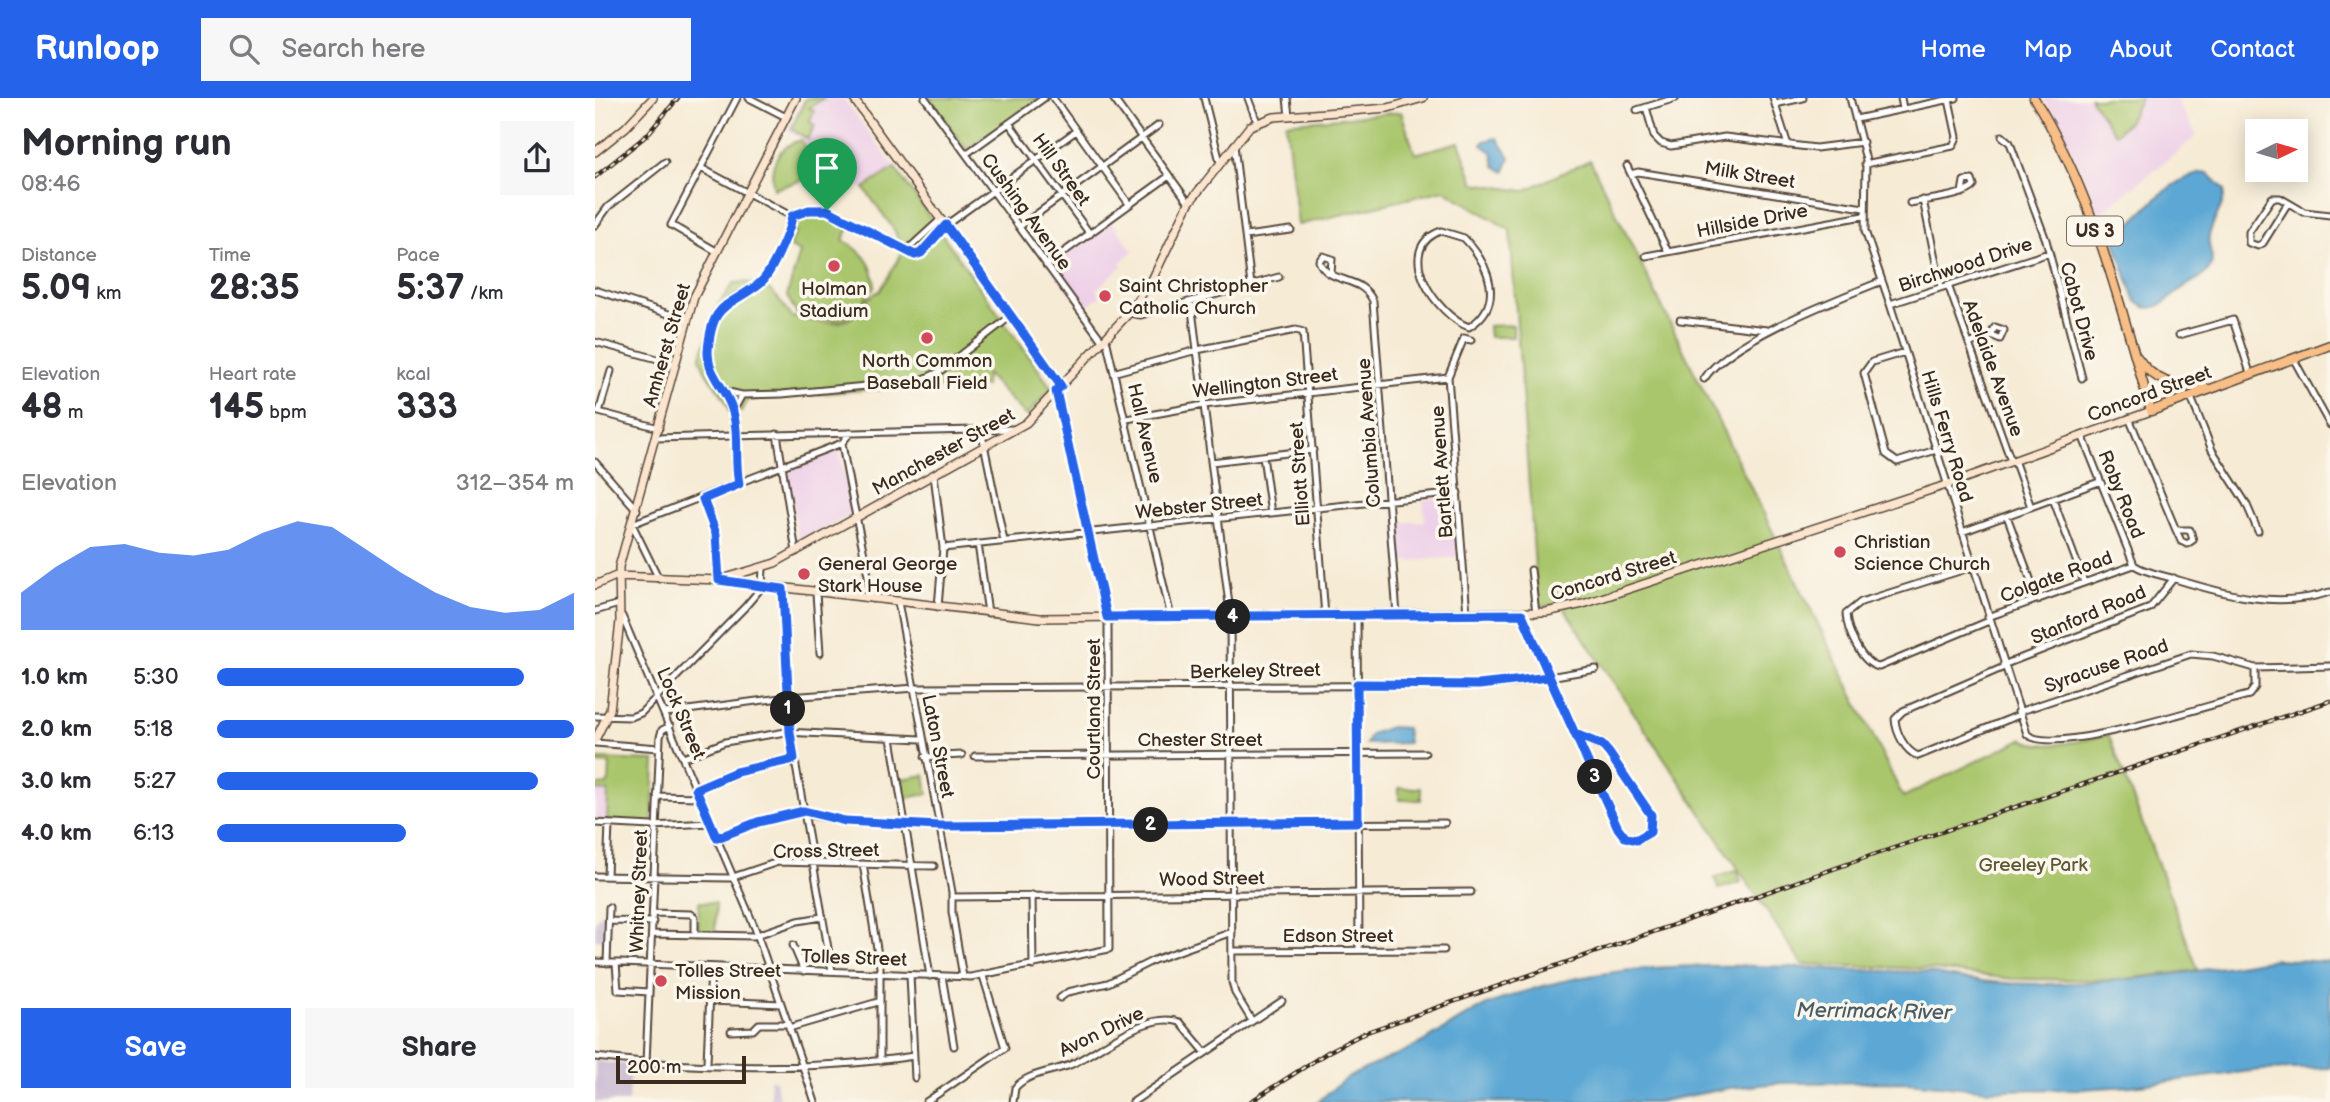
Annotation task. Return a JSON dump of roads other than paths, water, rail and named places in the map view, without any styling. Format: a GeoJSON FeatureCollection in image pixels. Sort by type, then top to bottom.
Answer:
{"type":"FeatureCollection","features":[{"type":"Feature","properties":{"kind":"main road"},"geometry":{"type":"LineString","coordinates":[[595,152],[626,127],[653,98]]}},
{"type":"Feature","properties":{"kind":"main road","name":"Amherst Street"},"geometry":{"type":"LineString","coordinates":[[608,716],[620,613],[618,576],[687,320],[696,292],[716,251],[796,98]]}},
{"type":"Feature","properties":{"kind":"main road"},"geometry":{"type":"LineString","coordinates":[[853,98],[1011,316],[1059,388]]}},
{"type":"Feature","properties":{"kind":"main road"},"geometry":{"type":"LineString","coordinates":[[1257,122],[1423,98]]}},
{"type":"Feature","properties":{"kind":"main road","name":"US 3"},"geometry":{"type":"LineString","coordinates":[[2034,98],[2060,144],[2081,191],[2151,411]]}},
{"type":"Feature","properties":{"kind":"main road","name":"Manchester Street"},"geometry":{"type":"LineString","coordinates":[[719,580],[764,568],[796,552],[1018,429],[1129,313],[1152,280],[1189,203],[1234,144],[1257,122]]}},
{"type":"Feature","properties":{"kind":"main road","name":"Concord Street"},"geometry":{"type":"LineString","coordinates":[[618,576],[719,580],[1040,618],[1536,613],[1583,604],[1946,485],[2330,345]]}},
{"type":"Feature","properties":{"kind":"main road"},"geometry":{"type":"LineString","coordinates":[[2133,351],[2149,372],[2163,381],[2185,387],[2214,386]]}},
{"type":"Feature","properties":{"kind":"main road"},"geometry":{"type":"LineString","coordinates":[[595,585],[618,576]]}},
{"type":"Feature","properties":{"kind":"main road"},"geometry":{"type":"LineString","coordinates":[[595,741],[608,716]]}},
{"type":"Feature","properties":{"kind":"street"},"geometry":{"type":"LineString","coordinates":[[716,251],[671,225],[737,98]]}},
{"type":"Feature","properties":{"kind":"street"},"geometry":{"type":"LineString","coordinates":[[749,98],[786,117]]}},
{"type":"Feature","properties":{"kind":"street","name":"Cushing Avenue"},"geometry":{"type":"LineString","coordinates":[[925,98],[1104,340]]}},
{"type":"Feature","properties":{"kind":"street"},"geometry":{"type":"LineString","coordinates":[[966,154],[1044,98]]}},
{"type":"Feature","properties":{"kind":"street"},"geometry":{"type":"LineString","coordinates":[[1053,98],[1129,204]]}},
{"type":"Feature","properties":{"kind":"street"},"geometry":{"type":"LineString","coordinates":[[1113,98],[1189,203]]}},
{"type":"Feature","properties":{"kind":"street"},"geometry":{"type":"LineString","coordinates":[[1204,98],[1220,162]]}},
{"type":"Feature","properties":{"kind":"street"},"geometry":{"type":"LineString","coordinates":[[1248,98],[1257,122]]}},
{"type":"Feature","properties":{"kind":"street"},"geometry":{"type":"LineString","coordinates":[[1287,98],[1289,116]]}},
{"type":"Feature","properties":{"kind":"street"},"geometry":{"type":"LineString","coordinates":[[1637,110],[1676,98]]}},
{"type":"Feature","properties":{"kind":"street"},"geometry":{"type":"LineString","coordinates":[[1788,145],[1774,101],[1803,98]]}},
{"type":"Feature","properties":{"kind":"street","name":"Hills Ferry Road"},"geometry":{"type":"LineString","coordinates":[[1850,98],[1863,142],[1863,216],[1868,243],[1891,304],[2003,666],[2027,734],[2041,741],[2114,731],[2249,695],[2255,688],[2255,668]]}},
{"type":"Feature","properties":{"kind":"street"},"geometry":{"type":"LineString","coordinates":[[1901,98],[1903,109]]}},
{"type":"Feature","properties":{"kind":"street"},"geometry":{"type":"LineString","coordinates":[[1856,119],[1952,99],[1956,142],[1948,149],[1865,164]]}},
{"type":"Feature","properties":{"kind":"street"},"geometry":{"type":"LineString","coordinates":[[1646,107],[1654,136],[1666,145],[1686,145],[1725,137],[1816,148],[1863,142]]}},
{"type":"Feature","properties":{"kind":"street","name":"Hill Street"},"geometry":{"type":"LineString","coordinates":[[1009,123],[1090,234]]}},
{"type":"Feature","properties":{"kind":"street"},"geometry":{"type":"LineString","coordinates":[[1019,227],[1159,125]]}},
{"type":"Feature","properties":{"kind":"street"},"geometry":{"type":"LineString","coordinates":[[906,251],[943,222],[993,191],[1076,131]]}},
{"type":"Feature","properties":{"kind":"street","name":"Cabot Drive"},"geometry":{"type":"LineString","coordinates":[[2002,136],[2007,138],[2013,148],[2049,253],[2082,378]]}},
{"type":"Feature","properties":{"kind":"street"},"geometry":{"type":"LineString","coordinates":[[1234,144],[1251,285]]}},
{"type":"Feature","properties":{"kind":"street"},"geometry":{"type":"LineString","coordinates":[[595,225],[608,206],[665,162]]}},
{"type":"Feature","properties":{"kind":"street"},"geometry":{"type":"LineString","coordinates":[[1627,166],[1668,252]]}},
{"type":"Feature","properties":{"kind":"street"},"geometry":{"type":"LineString","coordinates":[[701,169],[792,216],[809,210],[831,211],[915,255],[921,253],[943,222]]}},
{"type":"Feature","properties":{"kind":"street","name":"Milk Street"},"geometry":{"type":"LineString","coordinates":[[1631,174],[1637,172],[1864,208]]}},
{"type":"Feature","properties":{"kind":"street"},"geometry":{"type":"LineString","coordinates":[[1046,265],[1169,176]]}},
{"type":"Feature","properties":{"kind":"street"},"geometry":{"type":"LineString","coordinates":[[1910,203],[1962,193]]}},
{"type":"Feature","properties":{"kind":"street"},"geometry":{"type":"LineString","coordinates":[[2288,203],[2263,243],[2258,246],[2249,243],[2249,232],[2270,199],[2278,197],[2304,212],[2330,215]]}},
{"type":"Feature","properties":{"kind":"street","name":"Adelaide Avenue"},"geometry":{"type":"LineString","coordinates":[[1923,200],[1944,286],[2031,507]]}},
{"type":"Feature","properties":{"kind":"street"},"geometry":{"type":"LineString","coordinates":[[739,484],[733,411],[712,374],[708,361],[715,321],[728,301],[765,277],[790,228],[792,216]]}},
{"type":"Feature","properties":{"kind":"street","name":"Hillside Drive"},"geometry":{"type":"LineString","coordinates":[[1646,256],[1863,216]]}},
{"type":"Feature","properties":{"kind":"street"},"geometry":{"type":"LineString","coordinates":[[1245,236],[1290,230]]}},
{"type":"Feature","properties":{"kind":"street"},"geometry":{"type":"LineString","coordinates":[[1450,232],[1464,238],[1488,278],[1492,301],[1488,311],[1469,327],[1460,324],[1440,307],[1424,282],[1419,254],[1432,235],[1450,232]]}},
{"type":"Feature","properties":{"kind":"street","name":"Birchwood Drive"},"geometry":{"type":"LineString","coordinates":[[1891,304],[2049,253]]}},
{"type":"Feature","properties":{"kind":"street","name":"Columbia Avenue"},"geometry":{"type":"LineString","coordinates":[[1331,274],[1362,285],[1371,296],[1381,384],[1397,615]]}},
{"type":"Feature","properties":{"kind":"street"},"geometry":{"type":"LineString","coordinates":[[1129,313],[1141,315],[1279,277]]}},
{"type":"Feature","properties":{"kind":"street"},"geometry":{"type":"LineString","coordinates":[[1705,379],[1721,362],[1767,330],[1882,281]]}},
{"type":"Feature","properties":{"kind":"street"},"geometry":{"type":"LineString","coordinates":[[595,291],[687,320]]}},
{"type":"Feature","properties":{"kind":"street"},"geometry":{"type":"LineString","coordinates":[[1191,302],[1230,617],[1233,987],[1252,1021]]}},
{"type":"Feature","properties":{"kind":"street"},"geometry":{"type":"LineString","coordinates":[[724,391],[742,395],[803,393],[924,380],[939,372],[1011,316]]}},
{"type":"Feature","properties":{"kind":"street"},"geometry":{"type":"LineString","coordinates":[[1680,320],[1767,330]]}},
{"type":"Feature","properties":{"kind":"street"},"geometry":{"type":"LineString","coordinates":[[2179,335],[2234,320],[2250,373]]}},
{"type":"Feature","properties":{"kind":"street","name":"Bartlett Avenue"},"geometry":{"type":"LineString","coordinates":[[1467,614],[1448,377],[1467,339],[1469,327]]}},
{"type":"Feature","properties":{"kind":"street","name":"Elliott Street"},"geometry":{"type":"LineString","coordinates":[[1197,350],[1301,331],[1305,339],[1325,616]]}},
{"type":"Feature","properties":{"kind":"street"},"geometry":{"type":"LineString","coordinates":[[1969,344],[1991,335]]}},
{"type":"Feature","properties":{"kind":"street","name":"Hall Avenue"},"geometry":{"type":"LineString","coordinates":[[1104,340],[1116,372],[1171,617]]}},
{"type":"Feature","properties":{"kind":"street"},"geometry":{"type":"LineString","coordinates":[[595,342],[676,364]]}},
{"type":"Feature","properties":{"kind":"street"},"geometry":{"type":"LineString","coordinates":[[1116,372],[1197,350]]}},
{"type":"Feature","properties":{"kind":"street"},"geometry":{"type":"LineString","coordinates":[[1905,352],[1872,362],[1864,373],[1884,447],[1889,458],[1897,462],[1935,450]]}},
{"type":"Feature","properties":{"kind":"street"},"geometry":{"type":"LineString","coordinates":[[2293,358],[2330,425]]}},
{"type":"Feature","properties":{"kind":"street"},"geometry":{"type":"LineString","coordinates":[[611,371],[597,411],[659,428]]}},
{"type":"Feature","properties":{"kind":"street","name":"Wellington Street"},"geometry":{"type":"LineString","coordinates":[[1127,419],[1204,405],[1448,377]]}},
{"type":"Feature","properties":{"kind":"street","name":"Courtland Street"},"geometry":{"type":"LineString","coordinates":[[1059,388],[1107,617],[1109,949]]}},
{"type":"Feature","properties":{"kind":"street"},"geometry":{"type":"LineString","coordinates":[[733,411],[742,395]]}},
{"type":"Feature","properties":{"kind":"street"},"geometry":{"type":"LineString","coordinates":[[2190,395],[2212,450],[2246,503],[2258,531]]}},
{"type":"Feature","properties":{"kind":"street"},"geometry":{"type":"LineString","coordinates":[[2129,418],[2176,530]]}},
{"type":"Feature","properties":{"kind":"street"},"geometry":{"type":"LineString","coordinates":[[656,438],[1018,429]]}},
{"type":"Feature","properties":{"kind":"street"},"geometry":{"type":"LineString","coordinates":[[981,430],[1004,541]]}},
{"type":"Feature","properties":{"kind":"street"},"geometry":{"type":"LineString","coordinates":[[847,433],[842,443],[871,599]]}},
{"type":"Feature","properties":{"kind":"street"},"geometry":{"type":"LineString","coordinates":[[778,434],[796,552]]}},
{"type":"Feature","properties":{"kind":"street","name":"Roby Road"},"geometry":{"type":"LineString","coordinates":[[2082,435],[2134,565]]}},
{"type":"Feature","properties":{"kind":"street"},"geometry":{"type":"LineString","coordinates":[[659,579],[632,524],[703,499],[842,443]]}},
{"type":"Feature","properties":{"kind":"street"},"geometry":{"type":"LineString","coordinates":[[1211,462],[1313,450]]}},
{"type":"Feature","properties":{"kind":"street"},"geometry":{"type":"LineString","coordinates":[[1263,456],[1271,513]]}},
{"type":"Feature","properties":{"kind":"street"},"geometry":{"type":"LineString","coordinates":[[595,463],[637,510]]}},
{"type":"Feature","properties":{"kind":"street"},"geometry":{"type":"LineString","coordinates":[[934,475],[943,548],[938,607]]}},
{"type":"Feature","properties":{"kind":"street"},"geometry":{"type":"LineString","coordinates":[[1962,532],[2099,482]]}},
{"type":"Feature","properties":{"kind":"street","name":"Webster Street"},"geometry":{"type":"LineString","coordinates":[[943,548],[1458,493]]}},
{"type":"Feature","properties":{"kind":"street"},"geometry":{"type":"LineString","coordinates":[[703,499],[716,534],[719,580]]}},
{"type":"Feature","properties":{"kind":"street"},"geometry":{"type":"LineString","coordinates":[[2053,499],[2084,582]]}},
{"type":"Feature","properties":{"kind":"street"},"geometry":{"type":"LineString","coordinates":[[2007,516],[2038,600]]}},
{"type":"Feature","properties":{"kind":"street"},"geometry":{"type":"LineString","coordinates":[[978,544],[988,612]]}},
{"type":"Feature","properties":{"kind":"street"},"geometry":{"type":"LineString","coordinates":[[2134,565],[2207,589],[2278,601],[2298,600],[2330,592]]}},
{"type":"Feature","properties":{"kind":"street","name":"Colgate Road"},"geometry":{"type":"LineString","coordinates":[[1972,567],[1861,601],[1846,614],[1865,660],[1879,667],[1989,619],[2134,565]]}},
{"type":"Feature","properties":{"kind":"street"},"geometry":{"type":"LineString","coordinates":[[595,716],[636,716],[762,587],[764,568]]}},
{"type":"Feature","properties":{"kind":"street"},"geometry":{"type":"LineString","coordinates":[[1531,570],[1536,613]]}},
{"type":"Feature","properties":{"kind":"street","name":"Stanford Road"},"geometry":{"type":"LineString","coordinates":[[2019,713],[1918,756],[1906,747],[1895,719],[1903,711],[2003,666],[2150,608],[2173,578]]}},
{"type":"Feature","properties":{"kind":"street"},"geometry":{"type":"LineString","coordinates":[[783,589],[790,732],[832,971]]}},
{"type":"Feature","properties":{"kind":"street"},"geometry":{"type":"LineString","coordinates":[[816,593],[820,653]]}},
{"type":"Feature","properties":{"kind":"street","name":"Laton Street"},"geometry":{"type":"LineString","coordinates":[[898,602],[921,739],[953,897],[952,912],[963,977]]}},
{"type":"Feature","properties":{"kind":"street"},"geometry":{"type":"LineString","coordinates":[[595,611],[619,604]]}},
{"type":"Feature","properties":{"kind":"street","name":"Lock Street"},"geometry":{"type":"LineString","coordinates":[[620,613],[658,696],[758,936],[800,1065],[815,1102]]}},
{"type":"Feature","properties":{"kind":"street"},"geometry":{"type":"LineString","coordinates":[[1522,614],[1549,677],[1575,734],[1621,833],[1636,840],[1646,836],[1653,827],[1651,815],[1609,753],[1602,745],[1575,734]]}},
{"type":"Feature","properties":{"kind":"street"},"geometry":{"type":"LineString","coordinates":[[1357,616],[1359,950]]}},
{"type":"Feature","properties":{"kind":"street","name":"Syracuse Road"},"geometry":{"type":"LineString","coordinates":[[2019,713],[2190,654],[2213,656],[2255,668],[2330,666]]}},
{"type":"Feature","properties":{"kind":"street","name":"Berkeley Street"},"geometry":{"type":"LineString","coordinates":[[665,713],[788,696],[912,689],[1479,685],[1549,677],[1596,668]]}},
{"type":"Feature","properties":{"kind":"street","name":"Whitney Street"},"geometry":{"type":"LineString","coordinates":[[646,1063],[660,732],[670,726]]}},
{"type":"Feature","properties":{"kind":"street"},"geometry":{"type":"LineString","coordinates":[[683,758],[725,742],[790,732],[921,739]]}},
{"type":"Feature","properties":{"kind":"street"},"geometry":{"type":"LineString","coordinates":[[891,738],[930,976]]}},
{"type":"Feature","properties":{"kind":"street"},"geometry":{"type":"LineString","coordinates":[[595,741],[659,748]]}},
{"type":"Feature","properties":{"kind":"street","name":"Chester Street"},"geometry":{"type":"LineString","coordinates":[[975,756],[1425,753]]}},
{"type":"Feature","properties":{"kind":"street"},"geometry":{"type":"LineString","coordinates":[[925,757],[962,755]]}},
{"type":"Feature","properties":{"kind":"street"},"geometry":{"type":"LineString","coordinates":[[696,789],[736,772],[794,759]]}},
{"type":"Feature","properties":{"kind":"street"},"geometry":{"type":"LineString","coordinates":[[657,796],[699,797]]}},
{"type":"Feature","properties":{"kind":"street"},"geometry":{"type":"LineString","coordinates":[[717,838],[758,822],[804,813],[845,821],[939,826],[1445,823]]}},
{"type":"Feature","properties":{"kind":"street"},"geometry":{"type":"LineString","coordinates":[[595,823],[710,823]]}},
{"type":"Feature","properties":{"kind":"street"},"geometry":{"type":"LineString","coordinates":[[607,876],[609,824]]}},
{"type":"Feature","properties":{"kind":"street","name":"Cross Street"},"geometry":{"type":"LineString","coordinates":[[595,876],[734,878],[773,863],[934,866]]}},
{"type":"Feature","properties":{"kind":"street"},"geometry":{"type":"LineString","coordinates":[[863,864],[878,973],[880,1061]]}},
{"type":"Feature","properties":{"kind":"street","name":"Wood Street"},"geometry":{"type":"LineString","coordinates":[[953,897],[1471,892]]}},
{"type":"Feature","properties":{"kind":"street"},"geometry":{"type":"LineString","coordinates":[[1032,895],[1033,966]]}},
{"type":"Feature","properties":{"kind":"street"},"geometry":{"type":"LineString","coordinates":[[607,963],[609,907]]}},
{"type":"Feature","properties":{"kind":"street"},"geometry":{"type":"LineString","coordinates":[[653,913],[691,914],[695,917],[695,935]]}},
{"type":"Feature","properties":{"kind":"street"},"geometry":{"type":"LineString","coordinates":[[652,934],[758,936],[797,921],[823,917]]}},
{"type":"Feature","properties":{"kind":"street"},"geometry":{"type":"LineString","coordinates":[[609,921],[653,922]]}},
{"type":"Feature","properties":{"kind":"street"},"geometry":{"type":"LineString","coordinates":[[1060,998],[1068,992],[1108,983],[1154,960],[1232,932]]}},
{"type":"Feature","properties":{"kind":"street"},"geometry":{"type":"LineString","coordinates":[[793,945],[804,971]]}},
{"type":"Feature","properties":{"kind":"street","name":"Tolles Street"},"geometry":{"type":"LineString","coordinates":[[595,962],[963,977],[983,976],[1109,949]]}},
{"type":"Feature","properties":{"kind":"street","name":"Edson Street"},"geometry":{"type":"LineString","coordinates":[[1232,951],[1444,950]]}},
{"type":"Feature","properties":{"kind":"street"},"geometry":{"type":"LineString","coordinates":[[616,963],[618,990],[649,992]]}},
{"type":"Feature","properties":{"kind":"street"},"geometry":{"type":"LineString","coordinates":[[707,1063],[711,967]]}},
{"type":"Feature","properties":{"kind":"street"},"geometry":{"type":"LineString","coordinates":[[911,975],[915,1078]]}},
{"type":"Feature","properties":{"kind":"street"},"geometry":{"type":"LineString","coordinates":[[942,976],[954,1046]]}},
{"type":"Feature","properties":{"kind":"street"},"geometry":{"type":"LineString","coordinates":[[926,1102],[1005,1048],[983,976]]}},
{"type":"Feature","properties":{"kind":"street"},"geometry":{"type":"LineString","coordinates":[[1133,1102],[1282,1000]]}},
{"type":"Feature","properties":{"kind":"street"},"geometry":{"type":"LineString","coordinates":[[710,1001],[781,1004]]}},
{"type":"Feature","properties":{"kind":"street"},"geometry":{"type":"LineString","coordinates":[[731,1031],[753,1030],[759,1024],[788,1026],[878,1002]]}},
{"type":"Feature","properties":{"kind":"street","name":"Avon Drive"},"geometry":{"type":"LineString","coordinates":[[1013,1102],[1015,1088],[1023,1080],[1070,1064],[1112,1040],[1156,1021],[1171,1019],[1185,1024],[1205,1052]]}},
{"type":"Feature","properties":{"kind":"street"},"geometry":{"type":"LineString","coordinates":[[595,1056],[646,1063],[800,1065],[880,1061],[914,1056]]}},
{"type":"Feature","properties":{"kind":"water"},"geometry":{"type":"Polygon","coordinates":[[[1497,138],[1510,157],[1505,172],[1495,166],[1492,152],[1482,145],[1484,141],[1497,138]]]}},
{"type":"Feature","properties":{"kind":"water"},"geometry":{"type":"Polygon","coordinates":[[[2208,173],[2225,190],[2209,236],[2212,263],[2201,277],[2170,299],[2159,306],[2147,308],[2135,300],[2115,242],[2118,235],[2170,187],[2194,175],[2208,173]]]}},
{"type":"Feature","properties":{"kind":"water"},"geometry":{"type":"Polygon","coordinates":[[[1390,727],[1406,728],[1408,743],[1366,744],[1371,734],[1390,727]]]}},
{"type":"Feature","properties":{"kind":"water","name":"Merrimack River"},"geometry":{"type":"Polygon","coordinates":[[[2276,959],[2330,962],[2330,1068],[2260,1070],[2132,1086],[2081,1089],[1989,1090],[1908,1082],[1781,1083],[1730,1088],[1657,1102],[1318,1102],[1355,1074],[1413,1047],[1483,1007],[1545,986],[1598,974],[1652,968],[1761,966],[1926,972],[1970,980],[2057,984],[2189,972],[2276,959]]]}},
{"type":"Feature","properties":{"kind":"railway"},"geometry":{"type":"LineString","coordinates":[[595,177],[647,135],[678,98]]}},
{"type":"Feature","properties":{"kind":"railway"},"geometry":{"type":"LineString","coordinates":[[1250,1102],[1328,1052],[1364,1033],[1876,854],[2330,701]]}},
{"type":"Feature","properties":{"kind":"place","name":"Holman Stadium"},"geometry":{"type":"Point","coordinates":[834,266]}},
{"type":"Feature","properties":{"kind":"place","name":"Saint Christopher Catholic Church"},"geometry":{"type":"Point","coordinates":[1105,296]}},
{"type":"Feature","properties":{"kind":"place","name":"North Common Baseball Field"},"geometry":{"type":"Point","coordinates":[927,338]}},
{"type":"Feature","properties":{"kind":"place","name":"Christian Science Church"},"geometry":{"type":"Point","coordinates":[1840,552]}},
{"type":"Feature","properties":{"kind":"place","name":"General George Stark House"},"geometry":{"type":"Point","coordinates":[804,574]}},
{"type":"Feature","properties":{"kind":"place","name":"Tolles Street Mission"},"geometry":{"type":"Point","coordinates":[661,981]}},
{"type":"Feature","properties":{"kind":"park label","name":"Greeley Park"},"geometry":{"type":"Point","coordinates":[2033,864]}}]}
